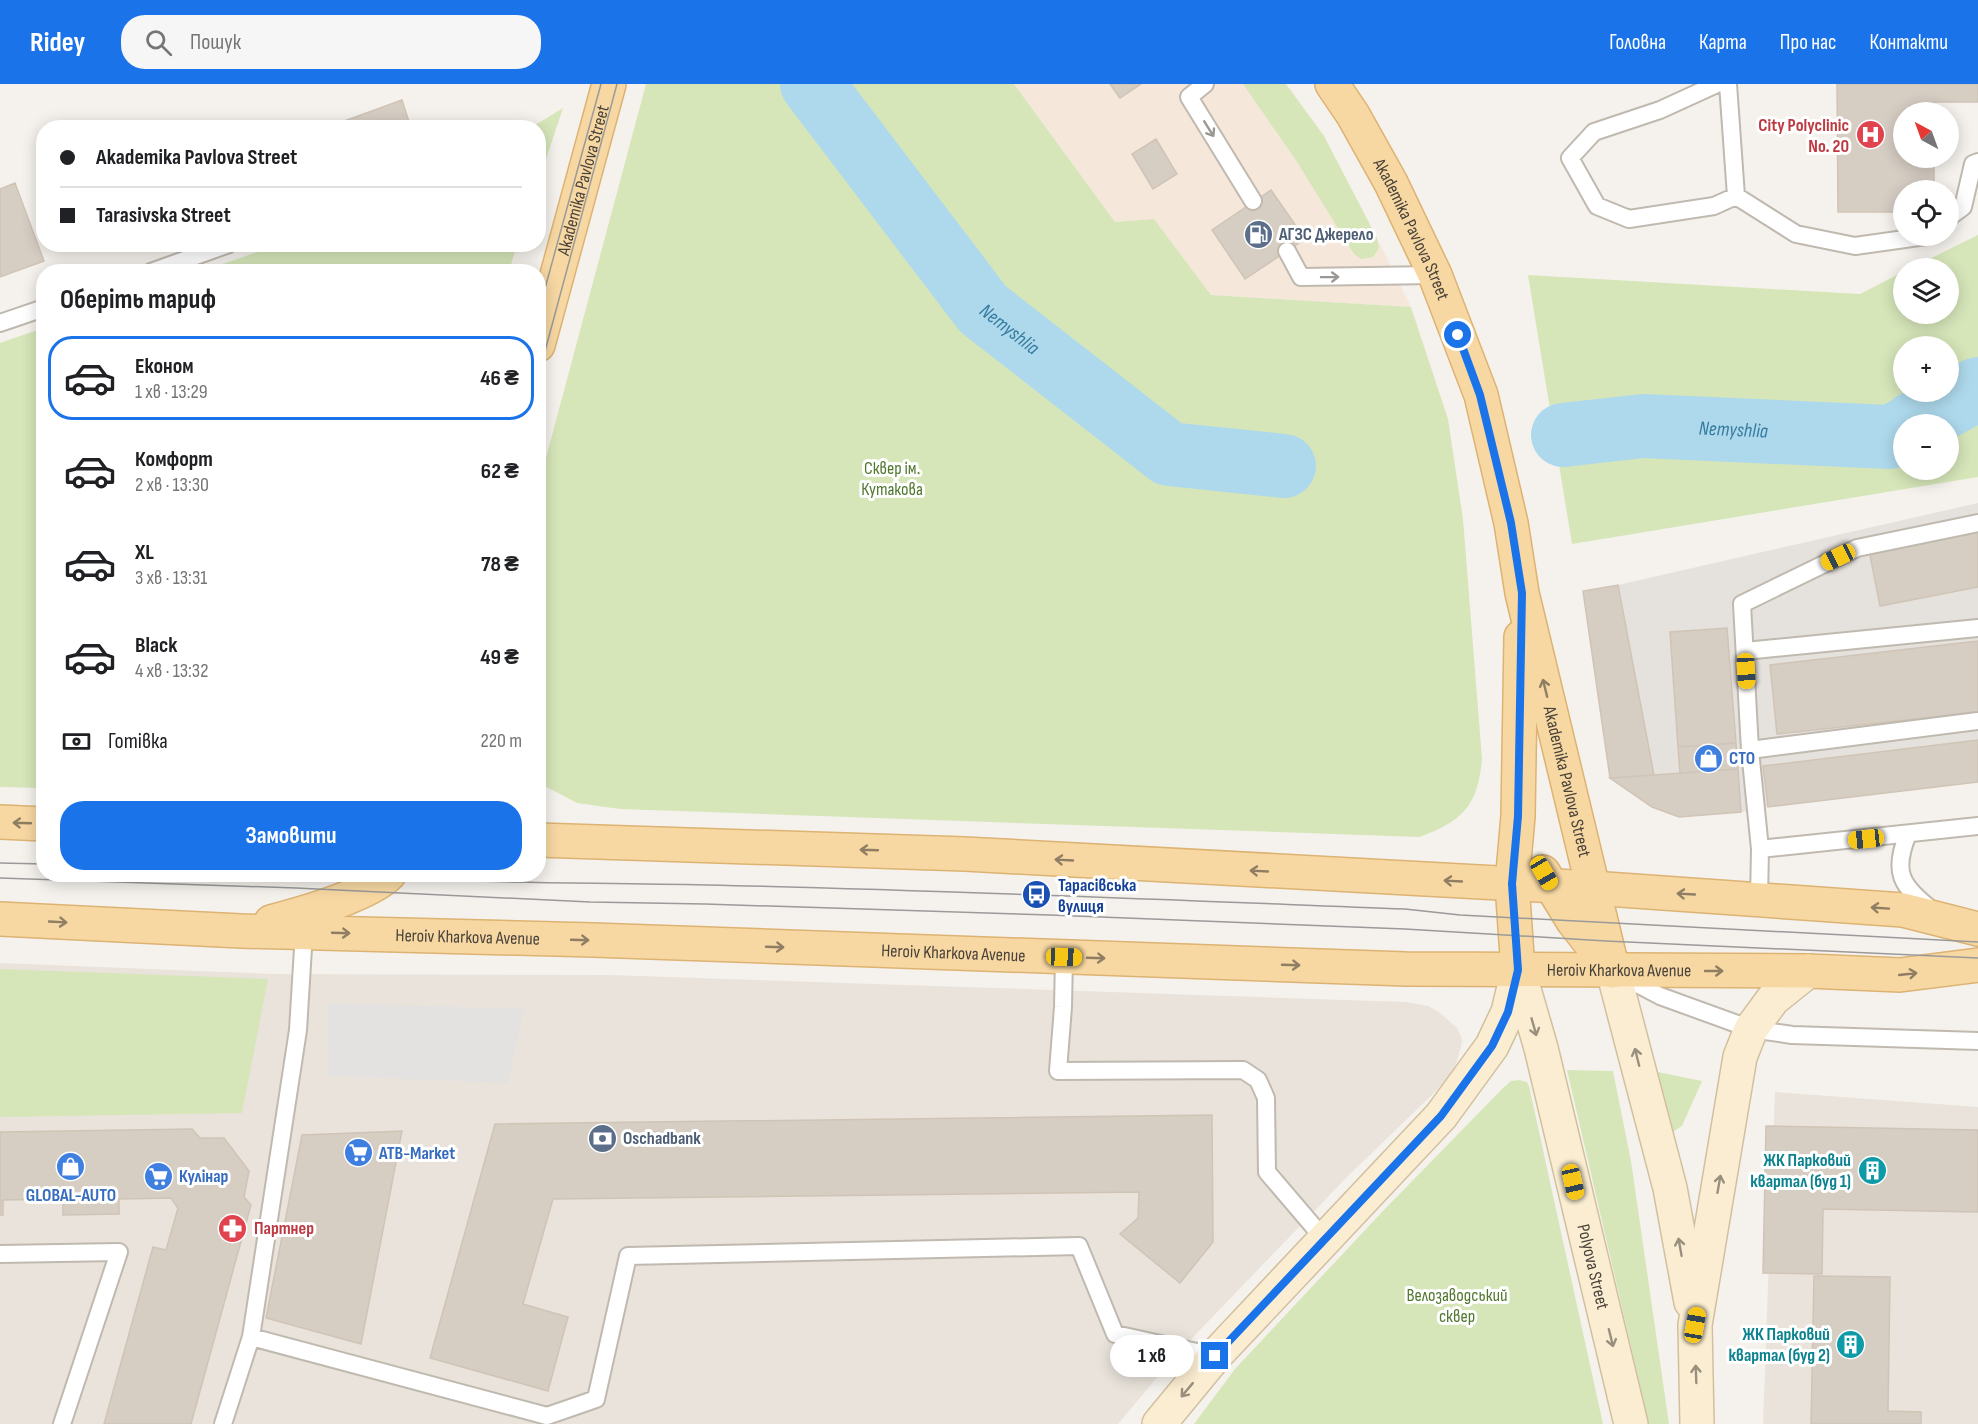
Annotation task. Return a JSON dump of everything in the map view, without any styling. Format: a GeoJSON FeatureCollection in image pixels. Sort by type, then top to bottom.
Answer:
{"type":"FeatureCollection","features":[{"type":"Feature","properties":{"kind":"main road","name":"Akademika Pavlova Street"},"geometry":{"type":"LineString","coordinates":[[546,316],[609,84]]}},
{"type":"Feature","properties":{"kind":"main road","name":"Akademika Pavlova Street"},"geometry":{"type":"LineString","coordinates":[[1332,84],[1353,115],[1391,183],[1435,275],[1480,395],[1511,523],[1522,593],[1613,971]]}},
{"type":"Feature","properties":{"kind":"main road","name":"Akademika Pavlova Street"},"geometry":{"type":"LineString","coordinates":[[1518,970],[1512,884],[1518,816],[1522,593]]}},
{"type":"Feature","properties":{"kind":"main road"},"geometry":{"type":"LineString","coordinates":[[1518,816],[1536,860],[1551,886],[1573,921],[1613,971],[1670,1188],[1695,1325],[1697,1424]]}},
{"type":"Feature","properties":{"kind":"main road"},"geometry":{"type":"LineString","coordinates":[[0,822],[36,824]]}},
{"type":"Feature","properties":{"kind":"main road"},"geometry":{"type":"LineString","coordinates":[[546,840],[964,854],[1592,888],[1903,910],[1978,929]]}},
{"type":"Feature","properties":{"kind":"main road"},"geometry":{"type":"LineString","coordinates":[[241,931],[330,904],[376,882]]}},
{"type":"Feature","properties":{"kind":"main road","name":"Heroiv Kharkova Avenue"},"geometry":{"type":"LineString","coordinates":[[0,919],[241,931],[1406,969],[1808,971],[1900,975],[1978,965]]}},
{"type":"Feature","properties":{"kind":"main road"},"geometry":{"type":"LineString","coordinates":[[1159,1424],[1215,1356],[1441,1116],[1492,1046],[1508,1012],[1518,970]]}},
{"type":"Feature","properties":{"kind":"main road","name":"Polyova Street"},"geometry":{"type":"LineString","coordinates":[[1518,970],[1541,1048],[1631,1424]]}},
{"type":"Feature","properties":{"kind":"main road"},"geometry":{"type":"LineString","coordinates":[[1695,1325],[1740,1058],[1751,1029],[1773,999],[1808,971]]}},
{"type":"Feature","properties":{"kind":"lane"},"geometry":{"type":"LineString","coordinates":[[1205,84],[1189,97],[1253,201]]}},
{"type":"Feature","properties":{"kind":"lane"},"geometry":{"type":"LineString","coordinates":[[1717,84],[1659,110],[1594,132],[1570,158],[1597,206],[1629,219],[1714,206],[1736,196]]}},
{"type":"Feature","properties":{"kind":"lane"},"geometry":{"type":"LineString","coordinates":[[1728,84],[1736,196]]}},
{"type":"Feature","properties":{"kind":"lane"},"geometry":{"type":"LineString","coordinates":[[1959,210],[1963,207],[1973,164],[1978,162]]}},
{"type":"Feature","properties":{"kind":"lane"},"geometry":{"type":"LineString","coordinates":[[1736,196],[1796,234],[1855,246],[1893,241]]}},
{"type":"Feature","properties":{"kind":"lane"},"geometry":{"type":"LineString","coordinates":[[1287,251],[1301,278],[1435,275]]}},
{"type":"Feature","properties":{"kind":"lane"},"geometry":{"type":"LineString","coordinates":[[173,264],[207,252]]}},
{"type":"Feature","properties":{"kind":"lane"},"geometry":{"type":"LineString","coordinates":[[0,324],[36,312]]}},
{"type":"Feature","properties":{"kind":"lane"},"geometry":{"type":"LineString","coordinates":[[1759,899],[1760,849],[1750,750],[1742,604],[1857,548],[1978,523]]}},
{"type":"Feature","properties":{"kind":"lane"},"geometry":{"type":"LineString","coordinates":[[1745,651],[1978,628]]}},
{"type":"Feature","properties":{"kind":"lane"},"geometry":{"type":"LineString","coordinates":[[1750,750],[1978,721]]}},
{"type":"Feature","properties":{"kind":"lane"},"geometry":{"type":"LineString","coordinates":[[1760,849],[1978,826]]}},
{"type":"Feature","properties":{"kind":"lane"},"geometry":{"type":"LineString","coordinates":[[1908,834],[1899,855],[1900,873],[1911,891],[1944,920]]}},
{"type":"Feature","properties":{"kind":"lane"},"geometry":{"type":"LineString","coordinates":[[223,1424],[251,1337],[298,1030],[304,932]]}},
{"type":"Feature","properties":{"kind":"lane"},"geometry":{"type":"LineString","coordinates":[[1064,957],[1058,1071],[1243,1071],[1258,1080],[1266,1098],[1267,1172],[1325,1240]]}},
{"type":"Feature","properties":{"kind":"lane"},"geometry":{"type":"LineString","coordinates":[[1613,971],[1660,996],[1751,1029],[1792,1035],[1978,1041]]}},
{"type":"Feature","properties":{"kind":"lane"},"geometry":{"type":"LineString","coordinates":[[251,1337],[547,1416],[596,1399],[628,1256],[1079,1246],[1115,1334],[1215,1356]]}},
{"type":"Feature","properties":{"kind":"lane"},"geometry":{"type":"LineString","coordinates":[[0,1254],[119,1252],[62,1424]]}},
{"type":"Feature","properties":{"kind":"shaded area"},"geometry":{"type":"Polygon","coordinates":[[[1014,84],[1243,84],[1297,162],[1379,248],[1377,238],[1411,307],[1211,295],[1154,219],[1115,222],[1014,84]]]}},
{"type":"Feature","properties":{"kind":"shaded area"},"geometry":{"type":"Polygon","coordinates":[[[1978,503],[1978,782],[1741,812],[1679,817],[1652,807],[1610,778],[1583,591],[1978,503]]]}},
{"type":"Feature","properties":{"kind":"shaded area"},"geometry":{"type":"Polygon","coordinates":[[[0,963],[274,974],[611,975],[1406,1002],[1428,1006],[1439,1012],[1457,1028],[1462,1043],[1450,1076],[1347,1177],[1175,1356],[1118,1424],[0,1424],[0,963]]]}},
{"type":"Feature","properties":{"kind":"shaded area"},"geometry":{"type":"Polygon","coordinates":[[[327,1003],[524,1009],[508,1083],[328,1076],[327,1003]]]}},
{"type":"Feature","properties":{"kind":"shaded area"},"geometry":{"type":"Polygon","coordinates":[[[1775,1092],[1978,1107],[1978,1424],[1763,1424],[1775,1092]]]}},
{"type":"Feature","properties":{"kind":"green space","name":"Сквер ім. Кутакова"},"geometry":{"type":"Polygon","coordinates":[[[646,84],[1014,84],[1115,222],[1154,219],[1211,295],[1411,307],[1448,419],[1463,519],[1482,759],[1477,789],[1472,800],[1457,818],[1419,837],[620,809],[577,803],[546,787],[546,458],[646,84]]]}},
{"type":"Feature","properties":{"kind":"green space"},"geometry":{"type":"Polygon","coordinates":[[[1243,84],[1286,84],[1324,136],[1377,238],[1379,248],[1373,257],[1361,259],[1354,254],[1297,162],[1243,84]]]}},
{"type":"Feature","properties":{"kind":"green space"},"geometry":{"type":"Polygon","coordinates":[[[563,108],[546,159],[546,120],[543,120],[563,108]]]}},
{"type":"Feature","properties":{"kind":"green space"},"geometry":{"type":"Polygon","coordinates":[[[1978,235],[1978,477],[1572,544],[1528,275],[1860,294],[1893,277],[1893,324],[1959,324],[1959,258],[1931,258],[1978,235]]]}},
{"type":"Feature","properties":{"kind":"green space"},"geometry":{"type":"Polygon","coordinates":[[[258,252],[515,252],[511,264],[222,264],[258,252]]]}},
{"type":"Feature","properties":{"kind":"green space"},"geometry":{"type":"Polygon","coordinates":[[[36,330],[36,788],[0,787],[0,343],[36,330]]]}},
{"type":"Feature","properties":{"kind":"green space"},"geometry":{"type":"Polygon","coordinates":[[[0,969],[268,979],[242,1113],[0,1117],[0,969]]]}},
{"type":"Feature","properties":{"kind":"green space"},"geometry":{"type":"Polygon","coordinates":[[[1567,1070],[1613,1071],[1631,1161],[1669,1424],[1649,1424],[1567,1070]]]}},
{"type":"Feature","properties":{"kind":"green space"},"geometry":{"type":"Polygon","coordinates":[[[1653,1071],[1702,1081],[1682,1126],[1671,1133],[1653,1071]]]}},
{"type":"Feature","properties":{"kind":"green space","name":"Велозаводський сквер"},"geometry":{"type":"Polygon","coordinates":[[[1511,1081],[1527,1082],[1529,1086],[1603,1424],[1194,1424],[1235,1369],[1381,1213],[1502,1089],[1511,1081]]]}},
{"type":"Feature","properties":{"kind":"building"},"geometry":{"type":"Polygon","coordinates":[[[1110,84],[1141,84],[1120,98],[1110,84]]]}},
{"type":"Feature","properties":{"kind":"building","name":"City Polyclinic No. 20"},"geometry":{"type":"Polygon","coordinates":[[[1837,84],[1978,84],[1978,102],[1893,102],[1893,168],[1934,168],[1934,180],[1893,180],[1893,212],[1838,212],[1837,84]]]}},
{"type":"Feature","properties":{"kind":"building"},"geometry":{"type":"Polygon","coordinates":[[[402,100],[408,120],[347,120],[402,100]]]}},
{"type":"Feature","properties":{"kind":"building"},"geometry":{"type":"Polygon","coordinates":[[[1156,139],[1177,174],[1153,189],[1132,154],[1156,139]]]}},
{"type":"Feature","properties":{"kind":"building"},"geometry":{"type":"Polygon","coordinates":[[[15,183],[36,239],[36,252],[41,252],[44,261],[0,277],[0,189],[15,183]]]}},
{"type":"Feature","properties":{"kind":"building","name":"АГЗС Джерело"},"geometry":{"type":"Polygon","coordinates":[[[1271,190],[1305,239],[1245,279],[1212,230],[1271,190]]]}},
{"type":"Feature","properties":{"kind":"building"},"geometry":{"type":"Polygon","coordinates":[[[1978,530],[1978,587],[1880,606],[1869,550],[1978,530]]]}},
{"type":"Feature","properties":{"kind":"building"},"geometry":{"type":"Polygon","coordinates":[[[1618,585],[1654,775],[1610,778],[1583,591],[1618,585]]]}},
{"type":"Feature","properties":{"kind":"building"},"geometry":{"type":"Polygon","coordinates":[[[1727,628],[1736,743],[1678,747],[1670,632],[1727,628]]]}},
{"type":"Feature","properties":{"kind":"building"},"geometry":{"type":"Polygon","coordinates":[[[1978,641],[1978,712],[1777,734],[1770,665],[1978,641]]]}},
{"type":"Feature","properties":{"kind":"building"},"geometry":{"type":"Polygon","coordinates":[[[1978,740],[1978,782],[1768,807],[1763,766],[1978,740]]]}},
{"type":"Feature","properties":{"kind":"building","name":"СТО"},"geometry":{"type":"Polygon","coordinates":[[[1736,743],[1738,769],[1680,773],[1678,747],[1736,743]]]}},
{"type":"Feature","properties":{"kind":"building"},"geometry":{"type":"Polygon","coordinates":[[[1738,769],[1741,812],[1679,817],[1652,807],[1610,778],[1738,769]]]}},
{"type":"Feature","properties":{"kind":"building"},"geometry":{"type":"Polygon","coordinates":[[[1212,1115],[1213,1242],[1180,1283],[1120,1234],[1138,1218],[1139,1192],[553,1199],[523,1304],[568,1317],[548,1391],[430,1358],[495,1124],[1212,1115]]]}},
{"type":"Feature","properties":{"kind":"building","name":"ЖК Парковий квартал (буд 1)"},"geometry":{"type":"Polygon","coordinates":[[[1766,1126],[1978,1130],[1978,1212],[1823,1209],[1822,1274],[1763,1273],[1766,1126]]]}},
{"type":"Feature","properties":{"kind":"building"},"geometry":{"type":"Polygon","coordinates":[[[192,1129],[200,1138],[224,1138],[249,1171],[244,1197],[251,1205],[191,1424],[104,1424],[153,1247],[166,1250],[178,1208],[171,1198],[119,1199],[119,1214],[63,1215],[63,1199],[3,1200],[3,1215],[0,1215],[0,1132],[192,1129]]]}},
{"type":"Feature","properties":{"kind":"building"},"geometry":{"type":"Polygon","coordinates":[[[402,1131],[361,1344],[266,1318],[302,1135],[402,1131]]]}},
{"type":"Feature","properties":{"kind":"building","name":"ЖК Парковий квартал (буд 2)"},"geometry":{"type":"Polygon","coordinates":[[[1814,1276],[1890,1277],[1888,1411],[1921,1412],[1921,1424],[1811,1424],[1814,1276]]]}},
{"type":"Feature","properties":{"kind":"waterway","name":"Nemyshlia"},"geometry":{"type":"LineString","coordinates":[[812,84],[983,309],[1169,454],[1284,466]]}},
{"type":"Feature","properties":{"kind":"waterway","name":"Nemyshlia"},"geometry":{"type":"LineString","coordinates":[[1932,414],[1978,389]]}},
{"type":"Feature","properties":{"kind":"waterway","name":"Nemyshlia"},"geometry":{"type":"LineString","coordinates":[[1563,435],[1643,426],[1893,436]]}},
{"type":"Feature","properties":{"kind":"tram line"},"geometry":{"type":"LineString","coordinates":[[546,285],[601,84]]}},
{"type":"Feature","properties":{"kind":"tram line"},"geometry":{"type":"LineString","coordinates":[[546,347],[617,84]]}},
{"type":"Feature","properties":{"kind":"tram line"},"geometry":{"type":"LineString","coordinates":[[0,863],[36,864]]}},
{"type":"Feature","properties":{"kind":"tram line"},"geometry":{"type":"LineString","coordinates":[[0,878],[36,879]]}},
{"type":"Feature","properties":{"kind":"tram line"},"geometry":{"type":"LineString","coordinates":[[118,882],[590,902],[1050,915],[1405,929],[1606,941],[1978,958]]}},
{"type":"Feature","properties":{"kind":"tram line"},"geometry":{"type":"LineString","coordinates":[[528,882],[881,890],[1405,909],[1460,915],[1978,942]]}},
{"type":"Feature","properties":{"kind":"place","name":"City Polyclinic No. 20"},"geometry":{"type":"Point","coordinates":[1870,135]}},
{"type":"Feature","properties":{"kind":"place","name":"АГЗС Джерело"},"geometry":{"type":"Point","coordinates":[1258,234]}},
{"type":"Feature","properties":{"kind":"place","name":"СТО"},"geometry":{"type":"Point","coordinates":[1708,758]}},
{"type":"Feature","properties":{"kind":"place","name":"Тарасівська вулиця"},"geometry":{"type":"Point","coordinates":[1037,895]}},
{"type":"Feature","properties":{"kind":"place","name":"Oschadbank"},"geometry":{"type":"Point","coordinates":[602,1138]}},
{"type":"Feature","properties":{"kind":"place","name":"ATB-Market"},"geometry":{"type":"Point","coordinates":[358,1153]}},
{"type":"Feature","properties":{"kind":"place","name":"GLOBAL-AUTO"},"geometry":{"type":"Point","coordinates":[71,1166]}},
{"type":"Feature","properties":{"kind":"place","name":"ЖК Парковий квартал (буд 1)"},"geometry":{"type":"Point","coordinates":[1872,1170]}},
{"type":"Feature","properties":{"kind":"place","name":"Кулінар"},"geometry":{"type":"Point","coordinates":[158,1176]}},
{"type":"Feature","properties":{"kind":"place","name":"Партнер"},"geometry":{"type":"Point","coordinates":[233,1228]}},
{"type":"Feature","properties":{"kind":"place","name":"ЖК Парковий квартал (буд 2)"},"geometry":{"type":"Point","coordinates":[1851,1344]}},
{"type":"Feature","properties":{"kind":"route"},"geometry":{"type":"LineString","coordinates":[[1215,1356],[1441,1116],[1492,1046],[1508,1012],[1518,970],[1512,884],[1518,816],[1522,593],[1511,523],[1480,395],[1458,335]]}}]}
